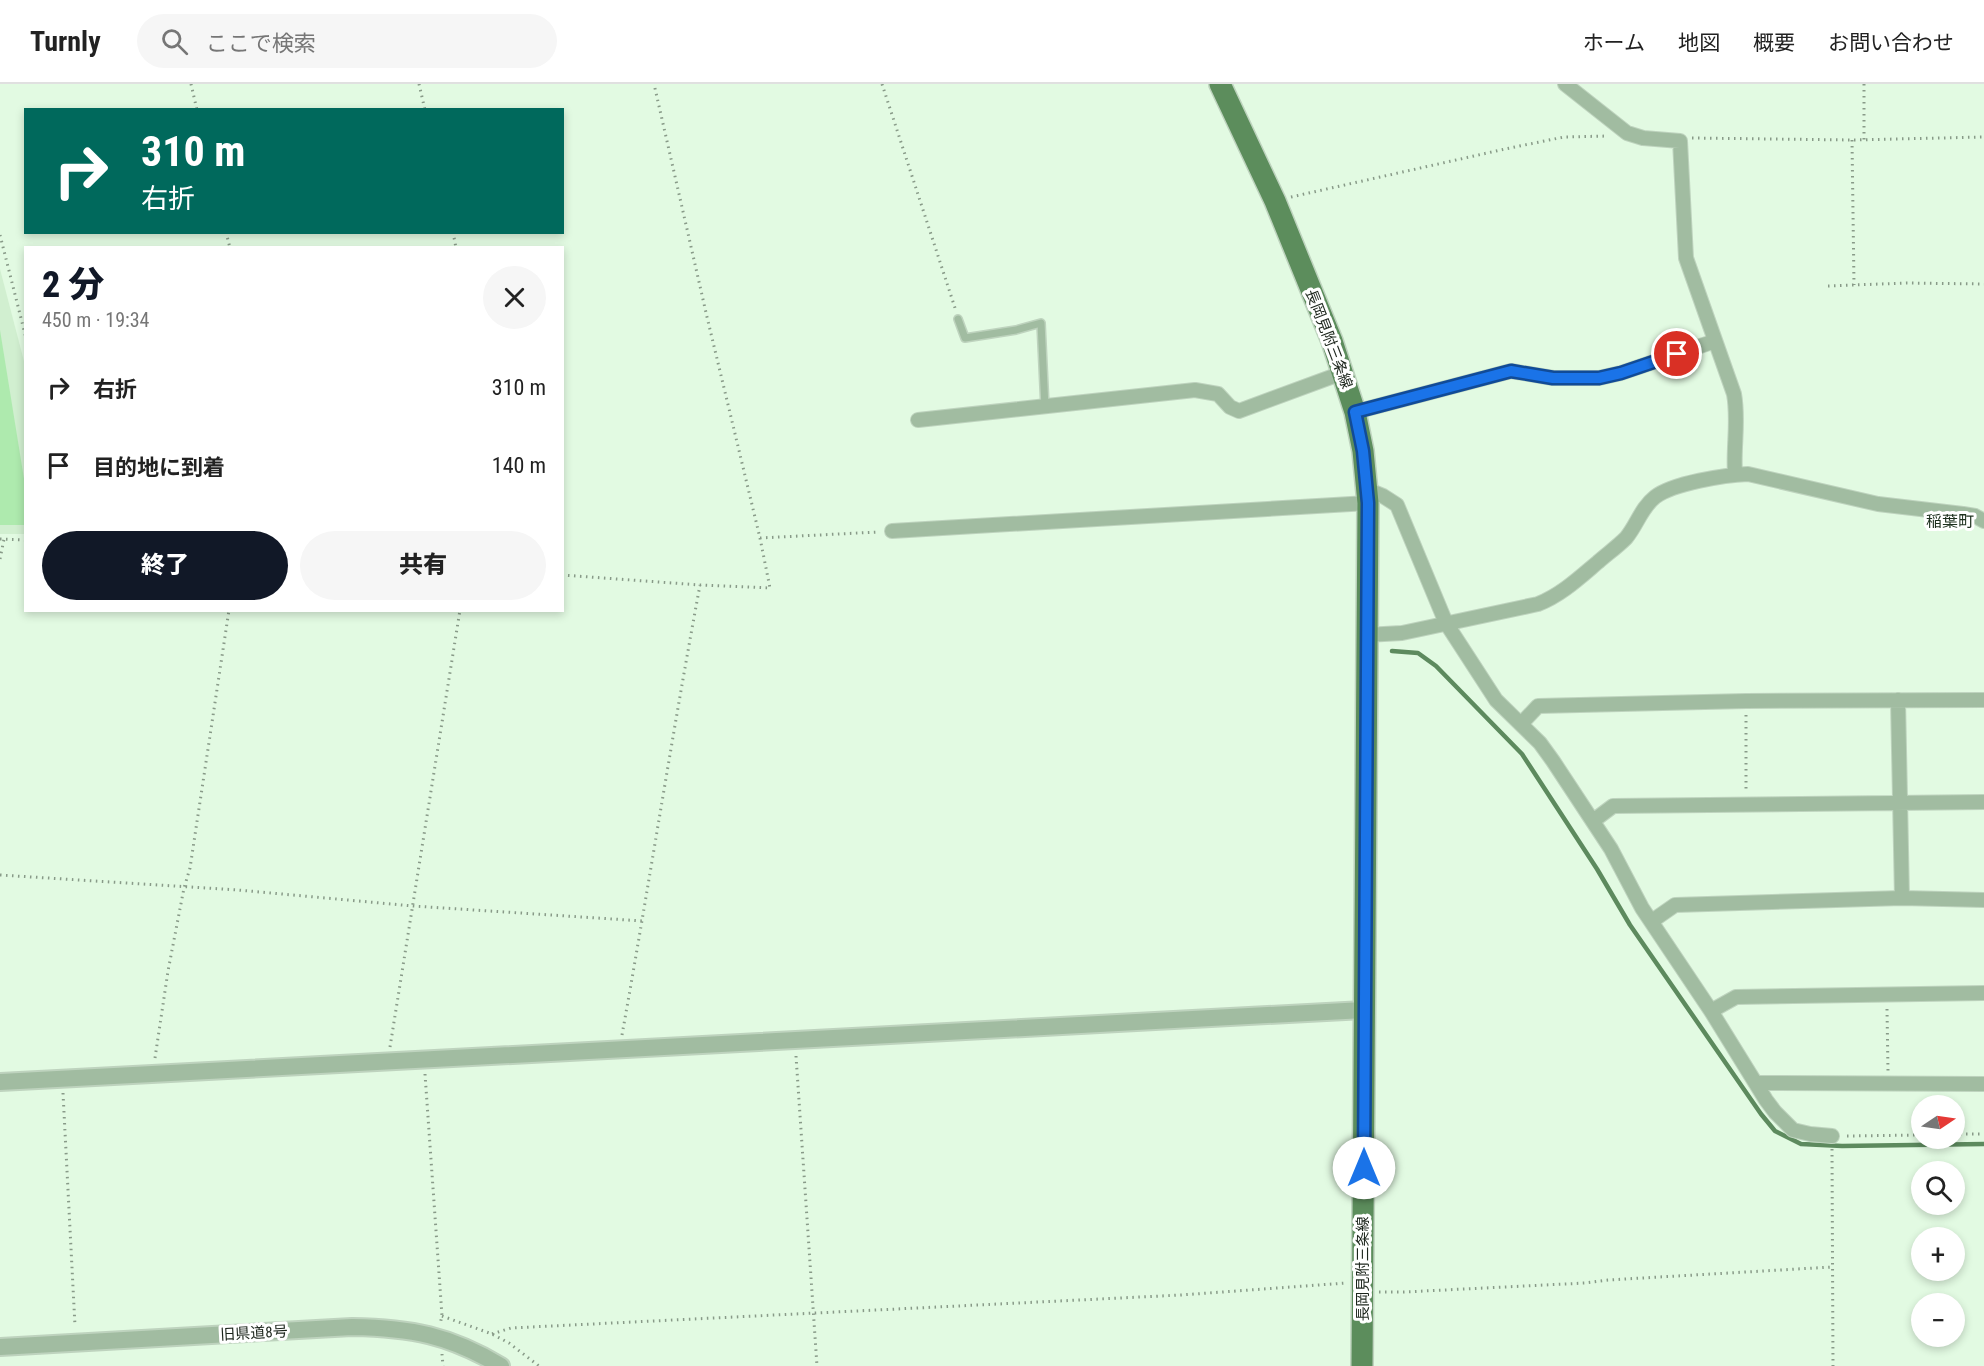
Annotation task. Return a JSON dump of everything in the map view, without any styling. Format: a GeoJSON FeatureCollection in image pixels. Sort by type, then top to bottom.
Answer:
{"type":"FeatureCollection","features":[{"type":"Feature","properties":{"kind":"main road","name":"長岡見附三条線"},"geometry":{"type":"LineString","coordinates":[[1220,84],[1275,201],[1332,341],[1355,412],[1363,451],[1367,496],[1362,1366]]}},
{"type":"Feature","properties":{"kind":"street"},"geometry":{"type":"LineString","coordinates":[[1565,84],[1627,133],[1643,138],[1680,141],[1686,258],[1734,394],[1737,411],[1735,474]]}},
{"type":"Feature","properties":{"kind":"street"},"geometry":{"type":"LineString","coordinates":[[1355,412],[1511,371],[1553,378],[1599,378],[1621,373],[1715,340]]}},
{"type":"Feature","properties":{"kind":"street"},"geometry":{"type":"LineString","coordinates":[[918,420],[1195,390],[1218,394],[1230,407],[1239,411],[1342,373]]}},
{"type":"Feature","properties":{"kind":"street"},"geometry":{"type":"LineString","coordinates":[[1366,635],[1402,633],[1538,604],[1550,599],[1566,589],[1625,539],[1643,511],[1656,497],[1682,485],[1735,474],[1748,474],[1878,504],[1975,516],[1984,521]]}},
{"type":"Feature","properties":{"kind":"street"},"geometry":{"type":"LineString","coordinates":[[892,531],[1367,496],[1383,496],[1397,505],[1446,623],[1496,700],[1521,724],[1553,761],[1593,821],[1652,921],[1775,1112],[1793,1130],[1832,1136]]}},
{"type":"Feature","properties":{"kind":"street"},"geometry":{"type":"LineString","coordinates":[[1521,724],[1538,706],[1984,699]]}},
{"type":"Feature","properties":{"kind":"street"},"geometry":{"type":"LineString","coordinates":[[1898,700],[1902,898]]}},
{"type":"Feature","properties":{"kind":"street"},"geometry":{"type":"LineString","coordinates":[[1593,821],[1613,807],[1984,802]]}},
{"type":"Feature","properties":{"kind":"street"},"geometry":{"type":"LineString","coordinates":[[1652,921],[1675,905],[1902,898],[1984,900]]}},
{"type":"Feature","properties":{"kind":"street"},"geometry":{"type":"LineString","coordinates":[[1711,1011],[1736,997],[1984,993]]}},
{"type":"Feature","properties":{"kind":"street"},"geometry":{"type":"LineString","coordinates":[[0,1082],[1364,1010]]}},
{"type":"Feature","properties":{"kind":"street"},"geometry":{"type":"LineString","coordinates":[[1758,1083],[1984,1084]]}},
{"type":"Feature","properties":{"kind":"street","name":"旧県道8号"},"geometry":{"type":"LineString","coordinates":[[0,1347],[352,1327],[396,1328],[419,1332],[468,1348],[501,1366]]}},
{"type":"Feature","properties":{"kind":"lane"},"geometry":{"type":"LineString","coordinates":[[958,319],[965,338],[1041,324],[1045,408]]}},
{"type":"Feature","properties":{"kind":"path"},"geometry":{"type":"LineString","coordinates":[[191,84],[197,108]]}},
{"type":"Feature","properties":{"kind":"path"},"geometry":{"type":"LineString","coordinates":[[419,84],[425,108]]}},
{"type":"Feature","properties":{"kind":"path"},"geometry":{"type":"LineString","coordinates":[[564,575],[770,588],[654,84]]}},
{"type":"Feature","properties":{"kind":"path"},"geometry":{"type":"LineString","coordinates":[[882,84],[958,319]]}},
{"type":"Feature","properties":{"kind":"path"},"geometry":{"type":"LineString","coordinates":[[1864,84],[1864,140]]}},
{"type":"Feature","properties":{"kind":"path"},"geometry":{"type":"LineString","coordinates":[[1275,201],[1564,137],[1611,136],[1627,133]]}},
{"type":"Feature","properties":{"kind":"path"},"geometry":{"type":"LineString","coordinates":[[1680,141],[1694,137],[1864,140],[1984,137]]}},
{"type":"Feature","properties":{"kind":"path"},"geometry":{"type":"LineString","coordinates":[[1852,140],[1854,285]]}},
{"type":"Feature","properties":{"kind":"path"},"geometry":{"type":"LineString","coordinates":[[0,235],[24,330]]}},
{"type":"Feature","properties":{"kind":"path"},"geometry":{"type":"LineString","coordinates":[[1828,286],[1905,283],[1984,284]]}},
{"type":"Feature","properties":{"kind":"path"},"geometry":{"type":"LineString","coordinates":[[760,538],[892,531]]}},
{"type":"Feature","properties":{"kind":"path"},"geometry":{"type":"LineString","coordinates":[[0,559],[2,539],[24,540]]}},
{"type":"Feature","properties":{"kind":"path"},"geometry":{"type":"LineString","coordinates":[[620,1049],[675,718],[700,585]]}},
{"type":"Feature","properties":{"kind":"path"},"geometry":{"type":"LineString","coordinates":[[154,1075],[155,1050],[184,888],[190,868],[229,612]]}},
{"type":"Feature","properties":{"kind":"path"},"geometry":{"type":"LineString","coordinates":[[390,1061],[390,1042],[460,612]]}},
{"type":"Feature","properties":{"kind":"path"},"geometry":{"type":"LineString","coordinates":[[1746,701],[1746,805]]}},
{"type":"Feature","properties":{"kind":"path"},"geometry":{"type":"LineString","coordinates":[[0,875],[238,890],[413,906],[643,921]]}},
{"type":"Feature","properties":{"kind":"path"},"geometry":{"type":"LineString","coordinates":[[1887,995],[1888,1084]]}},
{"type":"Feature","properties":{"kind":"path"},"geometry":{"type":"LineString","coordinates":[[795,1040],[817,1366]]}},
{"type":"Feature","properties":{"kind":"path"},"geometry":{"type":"LineString","coordinates":[[424,1060],[442,1316],[438,1329],[441,1339]]}},
{"type":"Feature","properties":{"kind":"path"},"geometry":{"type":"LineString","coordinates":[[62,1079],[76,1343]]}},
{"type":"Feature","properties":{"kind":"path"},"geometry":{"type":"LineString","coordinates":[[1965,1134],[1984,1134]]}},
{"type":"Feature","properties":{"kind":"path"},"geometry":{"type":"LineString","coordinates":[[1833,1366],[1832,1136],[1911,1135]]}},
{"type":"Feature","properties":{"kind":"path"},"geometry":{"type":"LineString","coordinates":[[492,1334],[524,1328],[1338,1284],[1404,1292],[1540,1286],[1832,1267]]}},
{"type":"Feature","properties":{"kind":"path"},"geometry":{"type":"LineString","coordinates":[[442,1316],[492,1334],[509,1343],[539,1366]]}},
{"type":"Feature","properties":{"kind":"shaded area"},"geometry":{"type":"Polygon","coordinates":[[[0,269],[24,361],[24,534],[0,534],[0,269]]]}},
{"type":"Feature","properties":{"kind":"green space"},"geometry":{"type":"Polygon","coordinates":[[[0,330],[24,479],[24,525],[0,525],[0,330]]]}},
{"type":"Feature","properties":{"kind":"waterway"},"geometry":{"type":"LineString","coordinates":[[1392,651],[1418,653],[1436,666],[1522,754],[1597,869],[1630,925],[1775,1131],[1801,1144],[1842,1146],[1984,1144]]}},
{"type":"Feature","properties":{"kind":"district","name":"稲葉町"},"geometry":{"type":"Point","coordinates":[1950,521]}},
{"type":"Feature","properties":{"kind":"route"},"geometry":{"type":"LineString","coordinates":[[1364,1168],[1368,503],[1363,451],[1355,412],[1511,371],[1553,378],[1599,378],[1677,354]]}}]}
